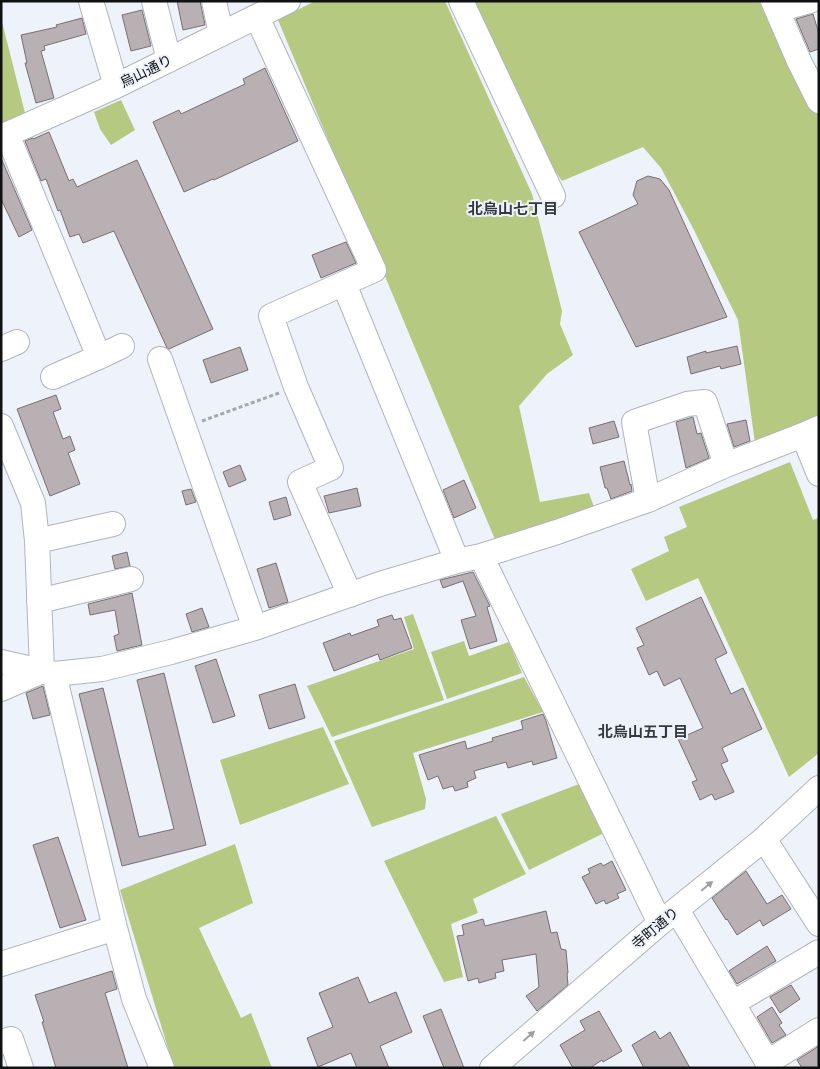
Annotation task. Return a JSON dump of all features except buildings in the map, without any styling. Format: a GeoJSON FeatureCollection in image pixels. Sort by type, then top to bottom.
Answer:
{"type":"FeatureCollection","features":[{"type":"Feature","properties":{"kind":"street"},"geometry":{"type":"LineString","coordinates":[[91,1],[116,86]]}},
{"type":"Feature","properties":{"kind":"street"},"geometry":{"type":"LineString","coordinates":[[154,1],[169,60]]}},
{"type":"Feature","properties":{"kind":"street"},"geometry":{"type":"LineString","coordinates":[[214,1],[221,34]]}},
{"type":"Feature","properties":{"kind":"street","name":"烏山通り"},"geometry":{"type":"LineString","coordinates":[[4,135],[116,86],[288,1]]}},
{"type":"Feature","properties":{"kind":"street"},"geometry":{"type":"LineString","coordinates":[[461,1],[552,196]]}},
{"type":"Feature","properties":{"kind":"street"},"geometry":{"type":"LineString","coordinates":[[810,1],[775,5],[809,59],[819,101]]}},
{"type":"Feature","properties":{"kind":"street"},"geometry":{"type":"LineString","coordinates":[[257,17],[374,270],[271,316],[296,387],[331,468],[300,482],[350,595]]}},
{"type":"Feature","properties":{"kind":"street"},"geometry":{"type":"LineString","coordinates":[[4,135],[98,357]]}},
{"type":"Feature","properties":{"kind":"street"},"geometry":{"type":"LineString","coordinates":[[344,284],[457,561]]}},
{"type":"Feature","properties":{"kind":"street"},"geometry":{"type":"LineString","coordinates":[[53,377],[122,346]]}},
{"type":"Feature","properties":{"kind":"street"},"geometry":{"type":"LineString","coordinates":[[160,358],[255,628]]}},
{"type":"Feature","properties":{"kind":"street"},"geometry":{"type":"LineString","coordinates":[[648,500],[634,422],[687,404],[705,402],[726,465]]}},
{"type":"Feature","properties":{"kind":"street"},"geometry":{"type":"LineString","coordinates":[[1,426],[33,503],[38,541],[39,601],[48,673],[134,999],[162,1068]]}},
{"type":"Feature","properties":{"kind":"street"},"geometry":{"type":"LineString","coordinates":[[1,689],[48,673],[102,669],[255,628],[380,584],[457,561],[481,556],[648,500],[726,465],[811,432],[819,474]]}},
{"type":"Feature","properties":{"kind":"street"},"geometry":{"type":"LineString","coordinates":[[38,541],[113,524]]}},
{"type":"Feature","properties":{"kind":"street"},"geometry":{"type":"LineString","coordinates":[[481,556],[668,917],[733,1003],[770,1065],[819,1030]]}},
{"type":"Feature","properties":{"kind":"street"},"geometry":{"type":"LineString","coordinates":[[39,601],[131,579]]}},
{"type":"Feature","properties":{"kind":"street"},"geometry":{"type":"LineString","coordinates":[[1,662],[48,673]]}},
{"type":"Feature","properties":{"kind":"street","name":"寺町通り"},"geometry":{"type":"LineString","coordinates":[[492,1068],[668,917],[764,840],[819,788]]}},
{"type":"Feature","properties":{"kind":"street"},"geometry":{"type":"LineString","coordinates":[[764,840],[819,924]]}},
{"type":"Feature","properties":{"kind":"street"},"geometry":{"type":"LineString","coordinates":[[1,964],[115,928]]}},
{"type":"Feature","properties":{"kind":"street"},"geometry":{"type":"LineString","coordinates":[[733,1003],[819,952]]}},
{"type":"Feature","properties":{"kind":"street"},"geometry":{"type":"LineString","coordinates":[[1,1042],[11,1039],[20,1068]]}},
{"type":"Feature","properties":{"kind":"path"},"geometry":{"type":"LineString","coordinates":[[184,428],[296,387]]}},
{"type":"Feature","properties":{"kind":"green space"},"geometry":{"type":"Polygon","coordinates":[[[315,1],[445,1],[532,194],[562,311],[560,324],[573,355],[547,374],[519,406],[540,502],[589,493],[595,510],[496,542],[278,20],[315,1]]]}},
{"type":"Feature","properties":{"kind":"green space"},"geometry":{"type":"Polygon","coordinates":[[[467,1],[759,1],[782,53],[819,116],[819,423],[755,443],[738,320],[661,168],[643,147],[562,181],[537,144],[467,1]]]}},
{"type":"Feature","properties":{"kind":"green space"},"geometry":{"type":"Polygon","coordinates":[[[1,18],[25,113],[1,124],[1,18]]]}},
{"type":"Feature","properties":{"kind":"green space"},"geometry":{"type":"Polygon","coordinates":[[[121,100],[135,130],[111,145],[100,129],[94,112],[121,100]]]}},
{"type":"Feature","properties":{"kind":"green space"},"geometry":{"type":"Polygon","coordinates":[[[790,462],[813,520],[819,518],[819,753],[789,777],[698,578],[646,601],[631,569],[669,551],[664,537],[687,527],[679,507],[790,462]]]}},
{"type":"Feature","properties":{"kind":"green space"},"geometry":{"type":"Polygon","coordinates":[[[413,614],[444,700],[332,737],[307,686],[414,649],[404,617],[413,614]]]}},
{"type":"Feature","properties":{"kind":"green space"},"geometry":{"type":"Polygon","coordinates":[[[464,641],[469,656],[509,642],[522,673],[447,699],[431,652],[464,641]]]}},
{"type":"Feature","properties":{"kind":"green space"},"geometry":{"type":"Polygon","coordinates":[[[524,677],[543,712],[413,753],[426,799],[425,809],[372,827],[334,741],[524,677]]]}},
{"type":"Feature","properties":{"kind":"green space"},"geometry":{"type":"Polygon","coordinates":[[[323,727],[349,784],[240,825],[220,760],[323,727]]]}},
{"type":"Feature","properties":{"kind":"green space"},"geometry":{"type":"Polygon","coordinates":[[[579,784],[604,833],[529,870],[501,814],[579,784]]]}},
{"type":"Feature","properties":{"kind":"green space"},"geometry":{"type":"Polygon","coordinates":[[[496,816],[526,874],[473,899],[478,913],[451,924],[463,977],[444,982],[384,861],[496,816]]]}},
{"type":"Feature","properties":{"kind":"green space"},"geometry":{"type":"Polygon","coordinates":[[[235,844],[253,903],[199,928],[241,1018],[251,1013],[272,1068],[174,1068],[120,890],[235,844]]]}},
{"type":"Feature","properties":{"kind":"district","name":"北烏山七丁目"},"geometry":{"type":"Point","coordinates":[513,208]}},
{"type":"Feature","properties":{"kind":"district","name":"北烏山五丁目"},"geometry":{"type":"Point","coordinates":[643,731]}}]}
